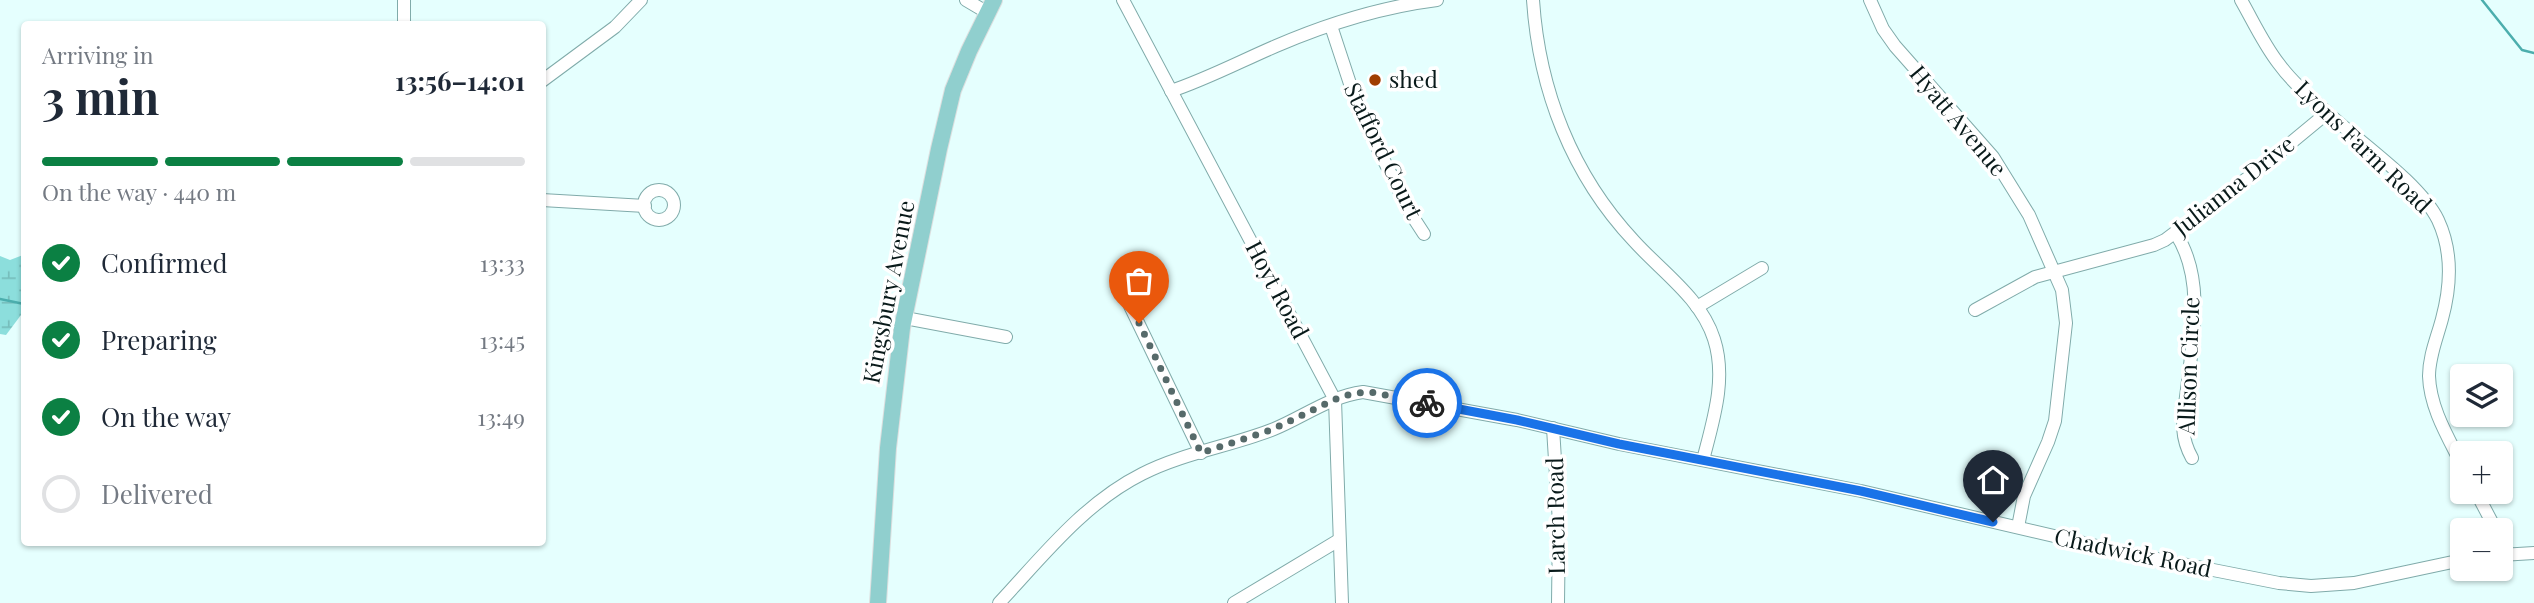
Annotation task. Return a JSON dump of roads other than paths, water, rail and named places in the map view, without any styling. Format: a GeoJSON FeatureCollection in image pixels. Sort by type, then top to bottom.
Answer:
{"type":"FeatureCollection","features":[{"type":"Feature","properties":{"kind":"main road","name":"Kingsbury Avenue"},"geometry":{"type":"LineString","coordinates":[[878,603],[893,388],[905,318],[947,112],[969,51],[991,6]]}},
{"type":"Feature","properties":{"kind":"street"},"geometry":{"type":"LineString","coordinates":[[404,0],[404,21]]}},
{"type":"Feature","properties":{"kind":"street"},"geometry":{"type":"LineString","coordinates":[[546,77],[615,27],[641,0]]}},
{"type":"Feature","properties":{"kind":"street"},"geometry":{"type":"LineString","coordinates":[[966,0],[991,6]]}},
{"type":"Feature","properties":{"kind":"street","name":"Hoyt Road"},"geometry":{"type":"LineString","coordinates":[[1123,0],[1335,400],[1342,603]]}},
{"type":"Feature","properties":{"kind":"street"},"geometry":{"type":"LineString","coordinates":[[1171,91],[1206,79],[1278,45],[1331,26],[1382,10],[1437,0]]}},
{"type":"Feature","properties":{"kind":"street"},"geometry":{"type":"LineString","coordinates":[[1533,0],[1545,80],[1575,158],[1618,223],[1688,295],[1714,338],[1719,371],[1717,400],[1703,460]]}},
{"type":"Feature","properties":{"kind":"street","name":"Hyatt Avenue"},"geometry":{"type":"LineString","coordinates":[[1870,0],[1883,29],[1895,46],[1993,157],[2029,215],[2062,289],[2066,323],[2055,422],[2025,496],[2018,527]]}},
{"type":"Feature","properties":{"kind":"street","name":"Lyons Farm Road"},"geometry":{"type":"LineString","coordinates":[[2241,0],[2278,64],[2327,113],[2410,184],[2437,217],[2450,265],[2447,296],[2433,347],[2429,377],[2440,421],[2450,441]]}},
{"type":"Feature","properties":{"kind":"street","name":"Stafford Court"},"geometry":{"type":"LineString","coordinates":[[1331,26],[1359,111],[1411,214],[1424,234]]}},
{"type":"Feature","properties":{"kind":"street","name":"Julianna Drive"},"geometry":{"type":"LineString","coordinates":[[1975,310],[2035,277],[2154,245],[2176,234],[2327,113]]}},
{"type":"Feature","properties":{"kind":"street"},"geometry":{"type":"LineString","coordinates":[[546,200],[645,206]]}},
{"type":"Feature","properties":{"kind":"street","name":"Allison Circle"},"geometry":{"type":"LineString","coordinates":[[2176,234],[2188,259],[2195,319],[2182,435],[2192,458]]}},
{"type":"Feature","properties":{"kind":"street"},"geometry":{"type":"LineString","coordinates":[[1697,307],[1762,268]]}},
{"type":"Feature","properties":{"kind":"street"},"geometry":{"type":"LineString","coordinates":[[1118,281],[1201,453]]}},
{"type":"Feature","properties":{"kind":"street"},"geometry":{"type":"LineString","coordinates":[[905,318],[1006,337]]}},
{"type":"Feature","properties":{"kind":"street","name":"Chadwick Road"},"geometry":{"type":"LineString","coordinates":[[999,603],[1065,532],[1097,503],[1141,474],[1271,430],[1335,400],[1356,393],[1370,392],[1861,491],[2116,551],[2279,583],[2311,586],[2354,583],[2450,563]]}},
{"type":"Feature","properties":{"kind":"street","name":"Larch Road"},"geometry":{"type":"LineString","coordinates":[[1553,428],[1559,523],[1558,603]]}},
{"type":"Feature","properties":{"kind":"street"},"geometry":{"type":"LineString","coordinates":[[1234,603],[1339,540]]}},
{"type":"Feature","properties":{"kind":"street"},"geometry":{"type":"LineString","coordinates":[[2513,554],[2534,553]]}},
{"type":"Feature","properties":{"kind":"waterway"},"geometry":{"type":"LineString","coordinates":[[2482,0],[2522,50],[2534,53]]}},
{"type":"Feature","properties":{"kind":"waterway"},"geometry":{"type":"LineString","coordinates":[[0,299],[21,303]]}},
{"type":"Feature","properties":{"kind":"place","name":"shed"},"geometry":{"type":"Point","coordinates":[1375,80]}}]}
